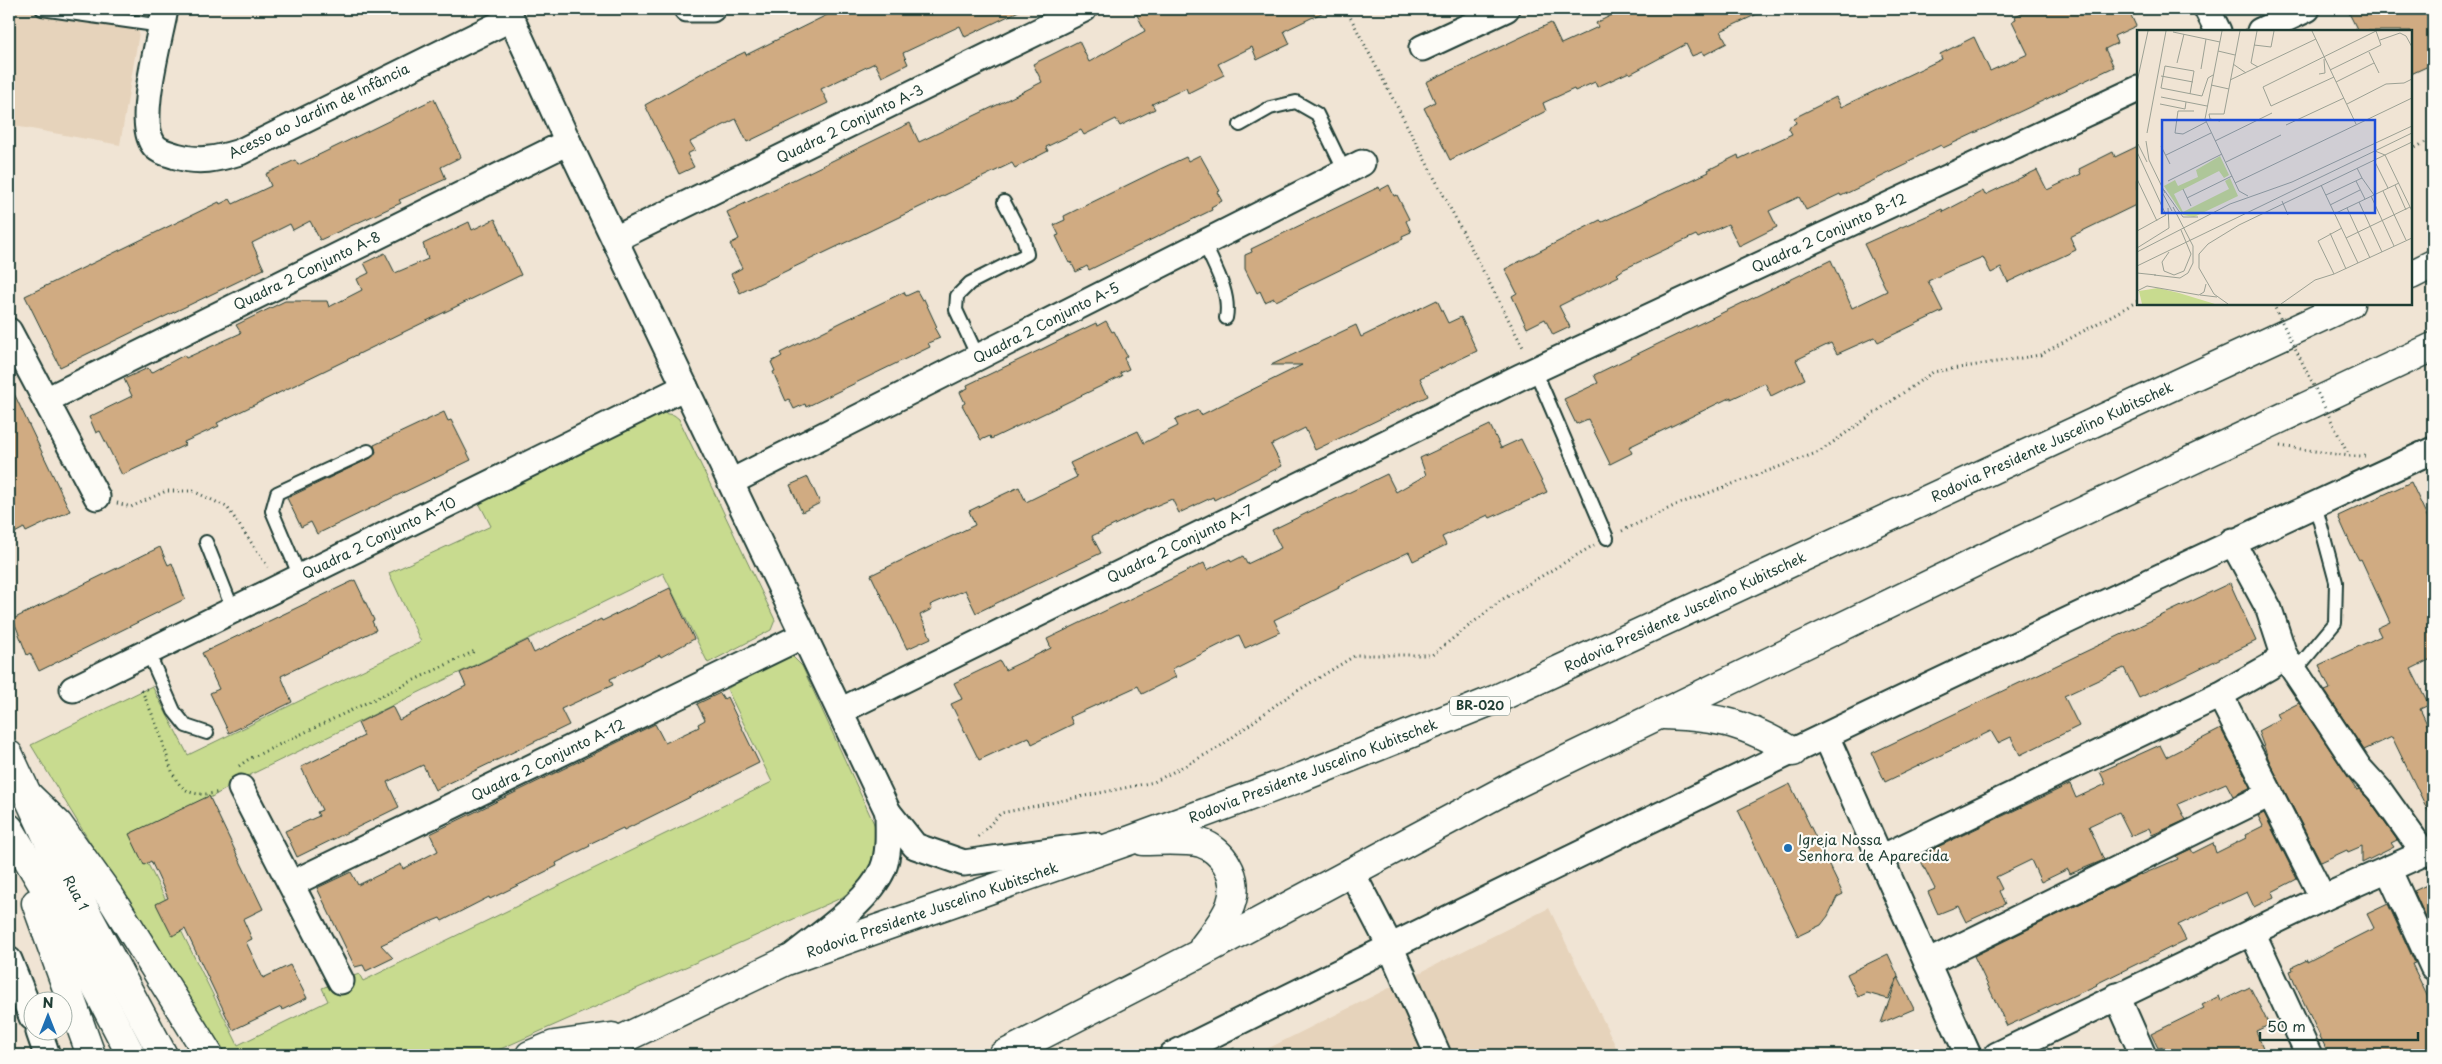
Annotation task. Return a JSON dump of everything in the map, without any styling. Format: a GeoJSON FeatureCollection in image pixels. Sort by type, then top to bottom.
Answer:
{"type":"FeatureCollection","features":[{"type":"Feature","properties":{"kind":"main road"},"geometry":{"type":"LineString","coordinates":[[2412,274],[2433,264]]}},
{"type":"Feature","properties":{"kind":"main road","name":"Rodovia Presidente Juscelino Kubitschek"},"geometry":{"type":"LineString","coordinates":[[589,1055],[786,961],[1131,840],[1302,777],[1494,700],[2348,305]]}},
{"type":"Feature","properties":{"kind":"main road"},"geometry":{"type":"LineString","coordinates":[[1003,1055],[1197,955],[1516,784],[2022,540],[2433,347]]}},
{"type":"Feature","properties":{"kind":"main road"},"geometry":{"type":"LineString","coordinates":[[1660,714],[1704,716],[1739,724],[1793,752]]}},
{"type":"Feature","properties":{"kind":"main road","name":"Rua 1"},"geometry":{"type":"LineString","coordinates":[[9,756],[53,850],[163,1055]]}},
{"type":"Feature","properties":{"kind":"main road"},"geometry":{"type":"LineString","coordinates":[[28,795],[58,824],[111,898],[209,1055]]}},
{"type":"Feature","properties":{"kind":"main road"},"geometry":{"type":"LineString","coordinates":[[9,828],[43,885],[131,1055]]}},
{"type":"Feature","properties":{"kind":"main road"},"geometry":{"type":"LineString","coordinates":[[9,832],[91,1055]]}},
{"type":"Feature","properties":{"kind":"main road"},"geometry":{"type":"LineString","coordinates":[[1131,840],[1201,843],[1224,859],[1232,873],[1235,896],[1226,918],[1197,955]]}},
{"type":"Feature","properties":{"kind":"main road"},"geometry":{"type":"LineString","coordinates":[[530,1055],[554,1045],[630,1034]]}},
{"type":"Feature","properties":{"kind":"street"},"geometry":{"type":"LineString","coordinates":[[687,9],[712,9]]}},
{"type":"Feature","properties":{"kind":"street","name":"Quadra 2 Conjunto A-3"},"geometry":{"type":"LineString","coordinates":[[615,239],[1084,9]]}},
{"type":"Feature","properties":{"kind":"street"},"geometry":{"type":"LineString","coordinates":[[1422,48],[1506,9]]}},
{"type":"Feature","properties":{"kind":"street"},"geometry":{"type":"LineString","coordinates":[[2207,9],[2218,30]]}},
{"type":"Feature","properties":{"kind":"street"},"geometry":{"type":"LineString","coordinates":[[2262,30],[2307,9]]}},
{"type":"Feature","properties":{"kind":"street","name":"Acesso ao Jardim de Infância"},"geometry":{"type":"LineString","coordinates":[[163,17],[146,111],[148,129],[153,144],[161,151],[189,160],[214,160],[240,152],[508,14]]}},
{"type":"Feature","properties":{"kind":"street"},"geometry":{"type":"LineString","coordinates":[[508,14],[888,812],[915,846],[964,863],[1131,840]]}},
{"type":"Feature","properties":{"kind":"street","name":"Quadra 2 Conjunto B-12"},"geometry":{"type":"LineString","coordinates":[[1528,373],[2137,88]]}},
{"type":"Feature","properties":{"kind":"street","name":"Quadra 2 Conjunto A-8"},"geometry":{"type":"LineString","coordinates":[[46,400],[568,142]]}},
{"type":"Feature","properties":{"kind":"street","name":"Quadra 2 Conjunto A-5"},"geometry":{"type":"LineString","coordinates":[[731,482],[1353,168]]}},
{"type":"Feature","properties":{"kind":"street"},"geometry":{"type":"LineString","coordinates":[[9,331],[98,497]]}},
{"type":"Feature","properties":{"kind":"street","name":"Quadra 2 Conjunto A-7"},"geometry":{"type":"LineString","coordinates":[[840,711],[1528,373]]}},
{"type":"Feature","properties":{"kind":"street","name":"Quadra 2 Conjunto A-10"},"geometry":{"type":"LineString","coordinates":[[72,689],[686,387]]}},
{"type":"Feature","properties":{"kind":"street"},"geometry":{"type":"LineString","coordinates":[[1172,1055],[1390,946],[2232,541],[2315,504],[2431,457]]}},
{"type":"Feature","properties":{"kind":"street"},"geometry":{"type":"LineString","coordinates":[[1997,1055],[2324,898],[2429,851],[2379,790],[2358,768],[2290,663],[2269,609],[2232,541]]}},
{"type":"Feature","properties":{"kind":"street","name":"Quadra 2 Conjunto A-12"},"geometry":{"type":"LineString","coordinates":[[291,884],[804,636]]}},
{"type":"Feature","properties":{"kind":"street"},"geometry":{"type":"LineString","coordinates":[[1881,858],[2220,695],[2269,667],[2290,663]]}},
{"type":"Feature","properties":{"kind":"street"},"geometry":{"type":"LineString","coordinates":[[2220,695],[2324,898]]}},
{"type":"Feature","properties":{"kind":"street"},"geometry":{"type":"LineString","coordinates":[[1826,736],[1968,1055]]}},
{"type":"Feature","properties":{"kind":"street"},"geometry":{"type":"LineString","coordinates":[[241,788],[341,981]]}},
{"type":"Feature","properties":{"kind":"street"},"geometry":{"type":"LineString","coordinates":[[1927,963],[2270,794]]}},
{"type":"Feature","properties":{"kind":"street"},"geometry":{"type":"LineString","coordinates":[[786,961],[855,904],[872,887],[886,860],[888,812]]}},
{"type":"Feature","properties":{"kind":"street"},"geometry":{"type":"LineString","coordinates":[[2388,869],[2433,967]]}},
{"type":"Feature","properties":{"kind":"street"},"geometry":{"type":"LineString","coordinates":[[1351,872],[1390,946],[1438,1055]]}},
{"type":"Feature","properties":{"kind":"street"},"geometry":{"type":"LineString","coordinates":[[2252,932],[2309,1055]]}},
{"type":"Feature","properties":{"kind":"street"},"geometry":{"type":"LineString","coordinates":[[9,960],[22,992]]}},
{"type":"Feature","properties":{"kind":"street"},"geometry":{"type":"LineString","coordinates":[[2117,996],[2143,1055]]}},
{"type":"Feature","properties":{"kind":"street"},"geometry":{"type":"LineString","coordinates":[[42,1042],[47,1055]]}},
{"type":"Feature","properties":{"kind":"lane"},"geometry":{"type":"LineString","coordinates":[[42,9],[163,17]]}},
{"type":"Feature","properties":{"kind":"lane"},"geometry":{"type":"LineString","coordinates":[[1240,125],[1270,108],[1296,102],[1316,114],[1353,168]]}},
{"type":"Feature","properties":{"kind":"lane"},"geometry":{"type":"LineString","coordinates":[[978,357],[956,310],[956,296],[970,283],[1027,254],[1024,240],[1004,202]]}},
{"type":"Feature","properties":{"kind":"lane"},"geometry":{"type":"LineString","coordinates":[[1204,243],[1224,290],[1228,307],[1226,318]]}},
{"type":"Feature","properties":{"kind":"lane"},"geometry":{"type":"LineString","coordinates":[[1528,373],[1606,538]]}},
{"type":"Feature","properties":{"kind":"lane"},"geometry":{"type":"LineString","coordinates":[[291,582],[272,511],[277,493],[368,451]]}},
{"type":"Feature","properties":{"kind":"lane"},"geometry":{"type":"LineString","coordinates":[[2290,663],[2335,623],[2336,582],[2315,504]]}},
{"type":"Feature","properties":{"kind":"lane"},"geometry":{"type":"LineString","coordinates":[[206,542],[233,610]]}},
{"type":"Feature","properties":{"kind":"lane"},"geometry":{"type":"LineString","coordinates":[[148,652],[174,711],[186,726],[207,733]]}},
{"type":"Feature","properties":{"kind":"path"},"geometry":{"type":"LineString","coordinates":[[1346,9],[1528,373]]}},
{"type":"Feature","properties":{"kind":"path"},"geometry":{"type":"LineString","coordinates":[[2412,149],[2433,138]]}},
{"type":"Feature","properties":{"kind":"path"},"geometry":{"type":"LineString","coordinates":[[952,859],[971,845],[1001,813],[1154,782],[1218,748],[1281,701],[1356,655],[1432,655],[1503,599],[1606,538],[1676,505],[1819,452],[1933,372],[2040,355],[2137,302]]}},
{"type":"Feature","properties":{"kind":"path"},"geometry":{"type":"LineString","coordinates":[[2274,305],[2349,456]]}},
{"type":"Feature","properties":{"kind":"path"},"geometry":{"type":"LineString","coordinates":[[2273,446],[2349,456],[2368,455]]}},
{"type":"Feature","properties":{"kind":"path"},"geometry":{"type":"LineString","coordinates":[[98,497],[131,507],[166,491],[193,491],[227,507],[291,582]]}},
{"type":"Feature","properties":{"kind":"path"},"geometry":{"type":"LineString","coordinates":[[161,683],[142,691],[160,734],[175,780],[187,790],[204,796],[241,788],[238,773],[239,766],[249,759],[475,651]]}},
{"type":"Feature","properties":{"kind":"shaded area"},"geometry":{"type":"Polygon","coordinates":[[[9,9],[143,9],[120,145],[9,125],[9,9]]]}},
{"type":"Feature","properties":{"kind":"shaded area"},"geometry":{"type":"Polygon","coordinates":[[[1549,908],[1620,1055],[1255,1055],[1549,908]]]}},
{"type":"Feature","properties":{"kind":"green space"},"geometry":{"type":"Polygon","coordinates":[[[662,413],[674,415],[679,419],[775,620],[771,630],[708,663],[663,573],[252,774],[136,840],[238,1045],[328,1001],[322,988],[359,974],[363,981],[772,782],[727,689],[780,657],[793,657],[802,666],[875,826],[876,848],[864,876],[841,898],[487,1055],[219,1055],[31,745],[152,686],[188,755],[421,642],[389,573],[491,526],[478,501],[662,413]]]}},
{"type":"Feature","properties":{"kind":"building"},"geometry":{"type":"Polygon","coordinates":[[[839,9],[1023,9],[965,37],[960,26],[903,53],[908,64],[882,77],[875,63],[821,89],[828,103],[747,142],[736,119],[690,142],[695,150],[687,154],[694,167],[679,174],[645,105],[711,68],[745,52],[746,55],[839,9]]]}},
{"type":"Feature","properties":{"kind":"building"},"geometry":{"type":"Polygon","coordinates":[[[1146,9],[1330,9],[1284,31],[1290,44],[1257,60],[1252,47],[1218,64],[1224,75],[1188,93],[1186,88],[1152,104],[1155,109],[1120,126],[1116,119],[1084,135],[1081,130],[1046,147],[1048,151],[1015,168],[1012,163],[740,293],[731,274],[742,268],[730,244],[739,239],[727,212],[910,123],[919,142],[997,105],[1042,82],[1033,64],[1079,41],[1089,62],[1145,31],[1136,13],[1146,9]]]}},
{"type":"Feature","properties":{"kind":"building"},"geometry":{"type":"Polygon","coordinates":[[[1624,9],[1768,9],[1721,31],[1727,43],[1704,55],[1702,52],[1692,56],[1686,44],[1630,74],[1629,72],[1597,87],[1595,82],[1575,91],[1574,89],[1543,103],[1546,111],[1450,160],[1424,108],[1435,102],[1426,82],[1551,23],[1561,44],[1598,27],[1596,23],[1624,9]]]}},
{"type":"Feature","properties":{"kind":"building"},"geometry":{"type":"Polygon","coordinates":[[[2031,9],[2114,9],[2116,14],[2128,9],[2136,26],[2114,36],[2117,43],[2105,49],[2114,67],[1943,148],[1941,145],[1907,162],[1908,164],[1841,196],[1840,194],[1806,210],[1799,197],[1769,211],[1777,227],[1739,246],[1728,224],[1698,238],[1696,235],[1624,269],[1617,274],[1619,276],[1559,306],[1570,327],[1553,335],[1545,319],[1527,328],[1512,296],[1517,293],[1505,269],[1600,220],[1602,222],[1709,172],[1708,170],[1738,155],[1739,159],[1792,134],[1788,127],[1796,123],[1794,118],[1836,97],[1841,107],[1942,59],[1940,54],[1974,37],[1990,71],[2028,54],[2012,21],[2016,19],[2015,16],[2031,9]]]}},
{"type":"Feature","properties":{"kind":"building"},"geometry":{"type":"Polygon","coordinates":[[[2358,9],[2433,9],[2433,64],[2412,74],[2412,30],[2358,30],[2349,13],[2358,9]]]}},
{"type":"Feature","properties":{"kind":"building"},"geometry":{"type":"Polygon","coordinates":[[[434,99],[461,157],[441,167],[446,179],[399,200],[401,203],[320,240],[310,221],[293,230],[290,224],[252,243],[264,269],[60,367],[25,296],[219,202],[220,204],[230,199],[233,204],[271,186],[266,174],[295,160],[298,165],[434,99]]]}},
{"type":"Feature","properties":{"kind":"building"},"geometry":{"type":"Polygon","coordinates":[[[2137,146],[2137,204],[2070,237],[2076,250],[2008,282],[2001,268],[1991,273],[1983,257],[1928,281],[1943,311],[1878,342],[1875,337],[1837,354],[1831,343],[1796,360],[1805,379],[1771,396],[1765,383],[1731,399],[1731,397],[1629,447],[1632,453],[1610,464],[1588,419],[1576,424],[1564,399],[1598,383],[1594,375],[1831,260],[1852,308],[1887,291],[1864,244],[1942,209],[1943,212],[1983,191],[1985,195],[2037,170],[2047,190],[2081,174],[2079,169],[2113,152],[2115,157],[2137,146]]]}},
{"type":"Feature","properties":{"kind":"building"},"geometry":{"type":"Polygon","coordinates":[[[1200,155],[1220,191],[1217,192],[1222,201],[1211,207],[1212,210],[1089,270],[1087,266],[1076,272],[1071,262],[1069,263],[1056,236],[1059,235],[1054,225],[1065,220],[1064,216],[1158,170],[1186,157],[1188,161],[1200,155]]]}},
{"type":"Feature","properties":{"kind":"building"},"geometry":{"type":"Polygon","coordinates":[[[1389,185],[1394,196],[1397,195],[1409,219],[1406,221],[1411,232],[1402,236],[1403,239],[1276,301],[1274,298],[1265,302],[1260,291],[1257,293],[1245,269],[1245,255],[1252,252],[1251,249],[1379,187],[1380,190],[1389,185]]]}},
{"type":"Feature","properties":{"kind":"building"},"geometry":{"type":"Polygon","coordinates":[[[495,219],[521,275],[217,423],[219,426],[184,442],[185,445],[122,475],[100,431],[96,433],[89,417],[132,396],[124,379],[148,368],[151,373],[184,355],[186,358],[241,333],[236,325],[285,301],[327,301],[329,307],[362,290],[357,279],[369,273],[364,263],[385,253],[395,273],[428,259],[423,244],[469,222],[472,230],[495,219]]]}},
{"type":"Feature","properties":{"kind":"building"},"geometry":{"type":"Polygon","coordinates":[[[917,291],[922,300],[924,299],[940,338],[928,343],[930,347],[806,407],[805,404],[794,409],[789,399],[786,401],[773,372],[775,371],[771,362],[782,356],[780,353],[904,292],[906,296],[917,291]]]}},
{"type":"Feature","properties":{"kind":"building"},"geometry":{"type":"Polygon","coordinates":[[[1437,300],[1448,323],[1461,317],[1477,351],[1420,378],[1428,396],[1315,450],[1305,428],[1271,445],[1282,466],[1214,500],[1213,497],[1179,513],[1172,499],[1141,512],[1092,536],[1101,553],[976,613],[965,590],[930,605],[932,609],[920,615],[931,638],[907,649],[871,575],[975,525],[969,511],[1019,487],[1026,502],[1077,477],[1070,463],[1138,431],[1144,443],[1178,426],[1175,420],[1198,410],[1201,415],[1302,365],[1271,365],[1356,325],[1361,337],[1437,300]]]}},
{"type":"Feature","properties":{"kind":"building"},"geometry":{"type":"Polygon","coordinates":[[[1106,321],[1112,332],[1114,331],[1127,356],[1124,358],[1129,369],[1120,373],[1122,376],[991,439],[990,436],[981,440],[962,405],[965,403],[960,392],[968,388],[967,385],[1096,323],[1097,326],[1106,321]]]}},
{"type":"Feature","properties":{"kind":"building"},"geometry":{"type":"Polygon","coordinates":[[[9,383],[70,511],[26,532],[24,528],[9,536],[9,383]]]}},
{"type":"Feature","properties":{"kind":"building"},"geometry":{"type":"Polygon","coordinates":[[[444,412],[448,421],[451,420],[471,460],[317,534],[311,522],[301,527],[287,498],[371,458],[376,452],[374,445],[444,412]]]}},
{"type":"Feature","properties":{"kind":"building"},"geometry":{"type":"Polygon","coordinates":[[[1490,425],[1501,448],[1521,439],[1547,492],[1490,518],[1488,515],[1442,537],[1446,545],[1413,561],[1409,552],[1338,586],[1339,588],[1274,620],[1280,632],[1245,648],[1239,635],[1172,669],[1176,677],[1142,694],[1138,686],[1070,717],[1073,724],[1032,744],[1029,737],[979,760],[951,704],[962,699],[954,683],[1000,661],[1005,670],[1051,648],[1047,639],[1204,563],[1207,570],[1230,559],[1231,562],[1243,556],[1247,564],[1281,548],[1272,530],[1387,474],[1396,492],[1426,475],[1420,458],[1490,425]]]}},
{"type":"Feature","properties":{"kind":"building"},"geometry":{"type":"Polygon","coordinates":[[[808,477],[820,503],[802,512],[790,485],[808,477]]]}},
{"type":"Feature","properties":{"kind":"building"},"geometry":{"type":"Polygon","coordinates":[[[2411,482],[2433,529],[2433,658],[2411,669],[2429,705],[2420,709],[2433,737],[2433,821],[2392,737],[2364,750],[2325,691],[2330,689],[2319,665],[2381,636],[2377,628],[2390,622],[2361,559],[2359,560],[2338,516],[2411,482]]]}},
{"type":"Feature","properties":{"kind":"building"},"geometry":{"type":"Polygon","coordinates":[[[160,547],[168,565],[172,563],[185,599],[39,671],[30,653],[27,655],[13,619],[160,547]]]}},
{"type":"Feature","properties":{"kind":"building"},"geometry":{"type":"Polygon","coordinates":[[[355,580],[374,620],[372,621],[376,630],[281,676],[292,702],[229,733],[210,693],[219,689],[202,653],[355,580]]]}},
{"type":"Feature","properties":{"kind":"building"},"geometry":{"type":"Polygon","coordinates":[[[2230,583],[2256,641],[2139,698],[2124,668],[2064,696],[2079,726],[2020,755],[2011,737],[1998,743],[1991,731],[1885,782],[1872,753],[2230,583]]]}},
{"type":"Feature","properties":{"kind":"building"},"geometry":{"type":"Polygon","coordinates":[[[670,588],[694,639],[661,657],[660,655],[610,679],[613,685],[561,709],[569,725],[435,790],[423,765],[387,782],[399,807],[297,857],[285,831],[319,816],[317,812],[322,810],[301,767],[364,736],[358,723],[392,706],[399,720],[466,686],[460,673],[528,640],[534,653],[601,619],[602,621],[670,588]]]}},
{"type":"Feature","properties":{"kind":"building"},"geometry":{"type":"Polygon","coordinates":[[[720,693],[724,699],[727,697],[759,763],[624,830],[623,828],[589,844],[590,846],[556,863],[557,866],[490,899],[489,897],[442,921],[440,918],[381,945],[393,958],[366,971],[363,965],[355,967],[317,888],[351,872],[358,885],[401,864],[403,869],[438,851],[430,834],[655,724],[665,743],[699,727],[698,724],[705,720],[697,704],[720,693]]]}},
{"type":"Feature","properties":{"kind":"building"},"geometry":{"type":"Polygon","coordinates":[[[2299,703],[2357,790],[2359,789],[2368,799],[2397,840],[2391,843],[2394,847],[2362,863],[2362,846],[2348,852],[2347,850],[2321,862],[2270,763],[2258,731],[2280,719],[2277,714],[2299,703]]]}},
{"type":"Feature","properties":{"kind":"building"},"geometry":{"type":"Polygon","coordinates":[[[2221,729],[2251,787],[2233,796],[2226,783],[2178,804],[2186,820],[2152,835],[2149,828],[2131,836],[2119,812],[2089,826],[2104,860],[2070,874],[2068,869],[2041,882],[2031,860],[1996,877],[2002,889],[1999,891],[2005,904],[1966,922],[1958,906],[1938,914],[1928,892],[1935,889],[1919,857],[2070,784],[2076,798],[2106,784],[2100,772],[2160,745],[2166,757],[2221,729]]]}},
{"type":"Feature","properties":{"kind":"building","name":"Igreja Nossa Senhora de Aparecida"},"geometry":{"type":"Polygon","coordinates":[[[1790,784],[1843,894],[1837,897],[1828,916],[1821,925],[1798,936],[1738,810],[1790,784]]]}},
{"type":"Feature","properties":{"kind":"building"},"geometry":{"type":"Polygon","coordinates":[[[209,796],[263,909],[243,919],[252,939],[246,942],[263,978],[290,965],[307,998],[282,1010],[281,1007],[233,1030],[185,929],[172,936],[156,904],[168,898],[151,861],[144,865],[129,834],[209,796]]]}},
{"type":"Feature","properties":{"kind":"building"},"geometry":{"type":"Polygon","coordinates":[[[2264,813],[2297,879],[2272,892],[2274,897],[2254,907],[2247,892],[2178,925],[2186,940],[2097,985],[2007,1026],[1974,956],[2140,874],[2178,859],[2176,856],[2191,849],[2193,853],[2213,843],[2216,853],[2246,838],[2245,835],[2263,826],[2258,816],[2264,813]]]}},
{"type":"Feature","properties":{"kind":"building"},"geometry":{"type":"Polygon","coordinates":[[[2433,882],[2433,933],[2414,891],[2433,882]]]}},
{"type":"Feature","properties":{"kind":"building"},"geometry":{"type":"Polygon","coordinates":[[[2388,904],[2415,963],[2412,964],[2433,1008],[2433,1055],[2329,1055],[2290,971],[2293,970],[2292,967],[2307,960],[2307,962],[2374,928],[2367,914],[2388,904]]]}},
{"type":"Feature","properties":{"kind":"building"},"geometry":{"type":"Polygon","coordinates":[[[1888,954],[1898,976],[1888,999],[1867,993],[1858,997],[1847,974],[1888,954]]]}},
{"type":"Feature","properties":{"kind":"building"},"geometry":{"type":"Polygon","coordinates":[[[1898,977],[1914,1009],[1881,1023],[1898,977]]]}},
{"type":"Feature","properties":{"kind":"building"},"geometry":{"type":"Polygon","coordinates":[[[2250,987],[2269,1025],[2256,1031],[2266,1055],[2169,1055],[2165,1047],[2158,1048],[2151,1034],[2204,1008],[2202,1005],[2219,996],[2221,1001],[2250,987]]]}},
{"type":"Feature","properties":{"kind":"place","name":"Igreja Nossa Senhora de Aparecida"},"geometry":{"type":"Point","coordinates":[1788,848]}}]}
